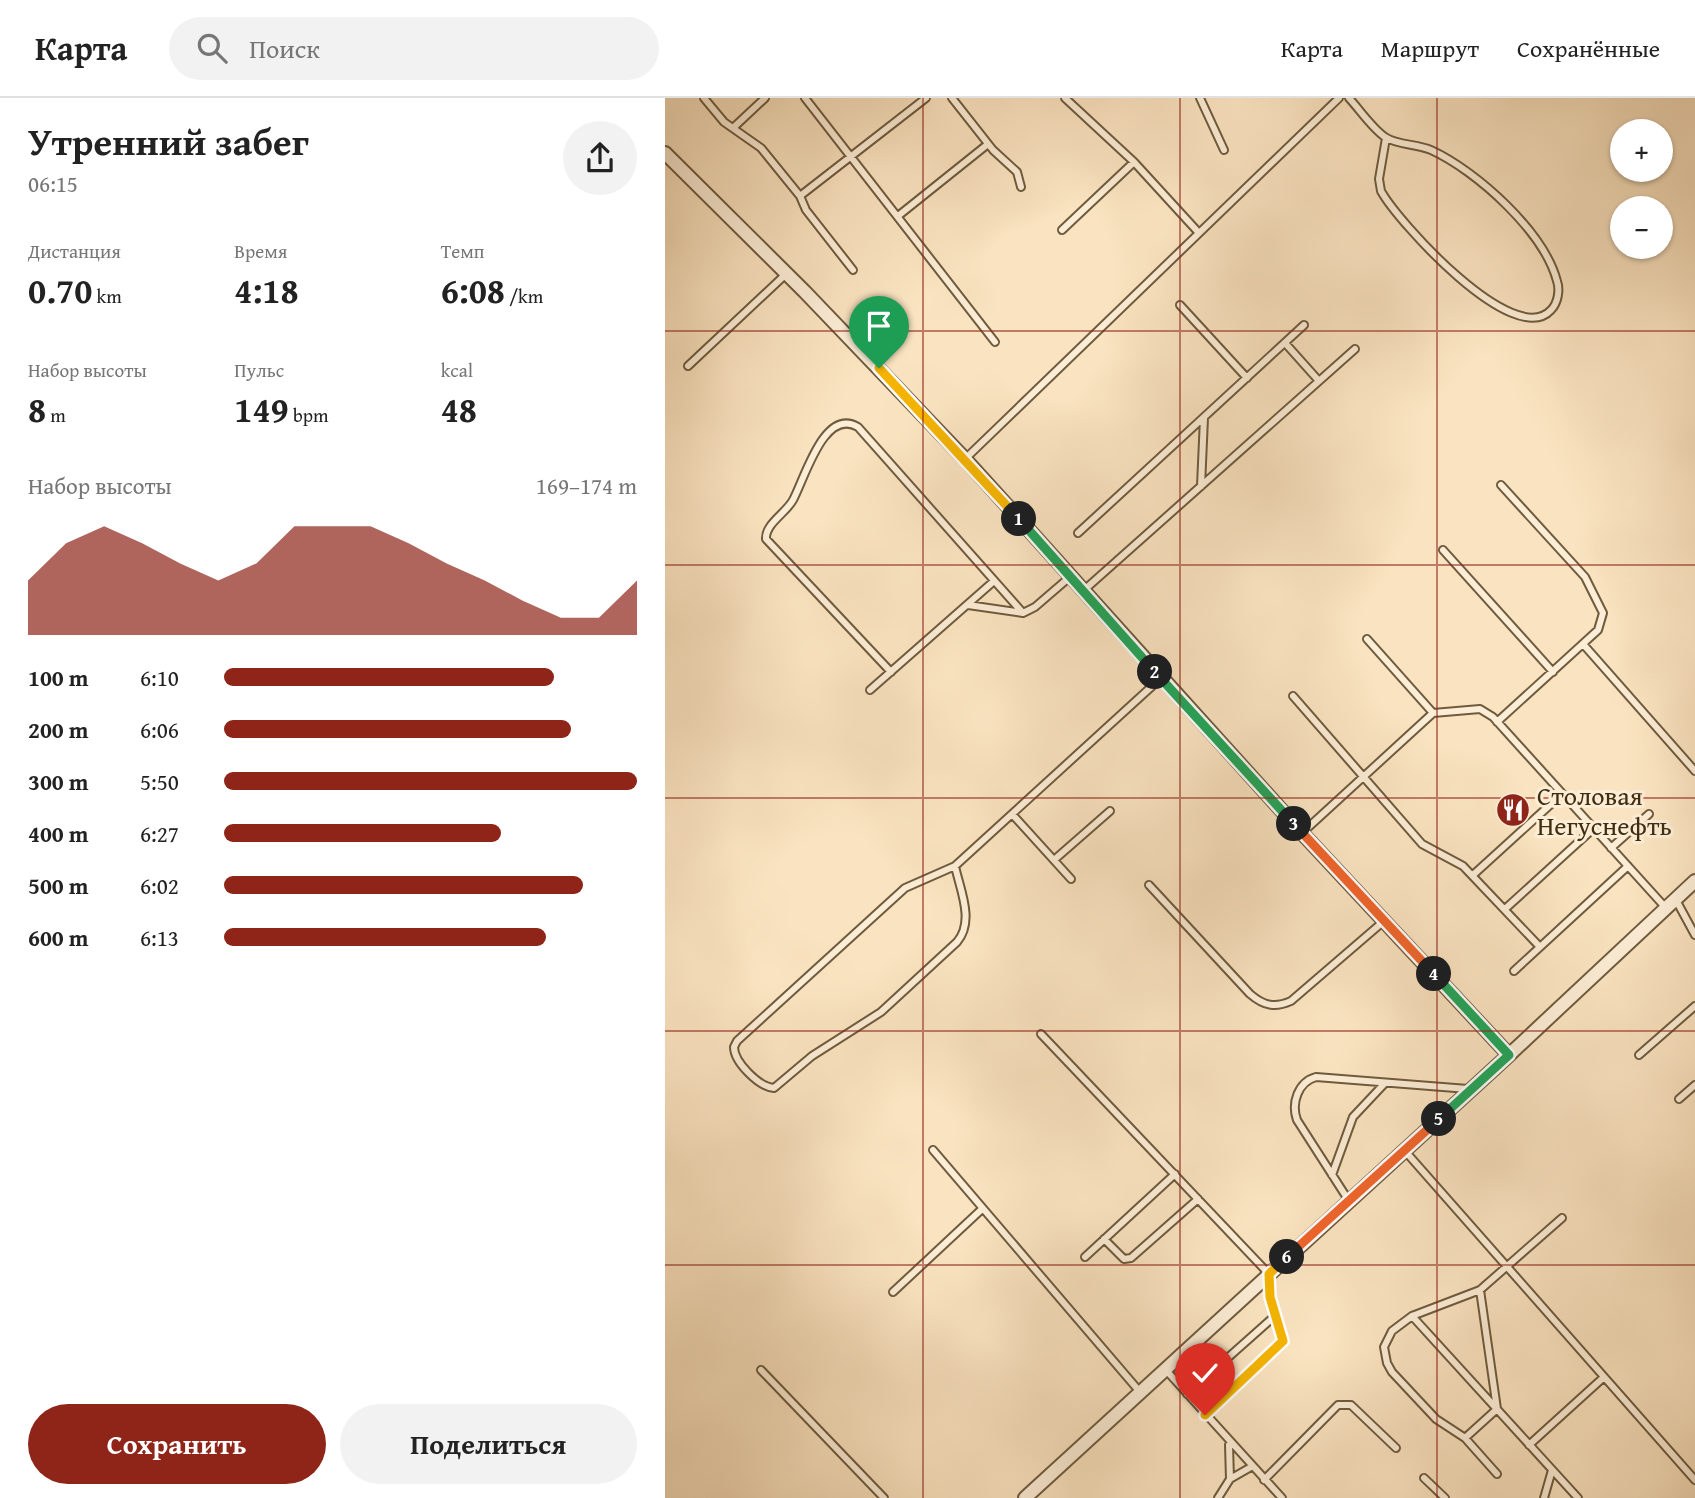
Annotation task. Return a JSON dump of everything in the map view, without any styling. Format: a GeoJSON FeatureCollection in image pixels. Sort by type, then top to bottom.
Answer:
{"type":"FeatureCollection","features":[{"type":"Feature","properties":{"kind":"street"},"geometry":{"type":"LineString","coordinates":[[665,153],[787,273],[965,459],[1302,833],[1509,1055]]}},
{"type":"Feature","properties":{"kind":"street"},"geometry":{"type":"LineString","coordinates":[[1025,1498],[1695,881]]}},
{"type":"Feature","properties":{"kind":"lane"},"geometry":{"type":"LineString","coordinates":[[704,98],[733,128],[761,148],[800,196],[806,210],[853,270]]}},
{"type":"Feature","properties":{"kind":"lane"},"geometry":{"type":"LineString","coordinates":[[733,128],[765,98]]}},
{"type":"Feature","properties":{"kind":"lane"},"geometry":{"type":"LineString","coordinates":[[805,98],[995,342]]}},
{"type":"Feature","properties":{"kind":"lane"},"geometry":{"type":"LineString","coordinates":[[800,196],[926,98]]}},
{"type":"Feature","properties":{"kind":"lane"},"geometry":{"type":"LineString","coordinates":[[952,98],[988,144],[1017,172],[1021,187]]}},
{"type":"Feature","properties":{"kind":"lane"},"geometry":{"type":"LineString","coordinates":[[1065,98],[1134,162],[1199,233]]}},
{"type":"Feature","properties":{"kind":"lane"},"geometry":{"type":"LineString","coordinates":[[1200,98],[1224,150]]}},
{"type":"Feature","properties":{"kind":"lane"},"geometry":{"type":"LineString","coordinates":[[965,459],[1339,98]]}},
{"type":"Feature","properties":{"kind":"lane"},"geometry":{"type":"LineString","coordinates":[[1349,98],[1386,138],[1440,154],[1526,223],[1556,276],[1557,301],[1551,310],[1533,318],[1519,317],[1483,297],[1438,258],[1381,191],[1379,179],[1386,138]]}},
{"type":"Feature","properties":{"kind":"lane"},"geometry":{"type":"LineString","coordinates":[[898,216],[988,144]]}},
{"type":"Feature","properties":{"kind":"lane"},"geometry":{"type":"LineString","coordinates":[[1062,230],[1134,162]]}},
{"type":"Feature","properties":{"kind":"lane"},"geometry":{"type":"LineString","coordinates":[[688,366],[787,273]]}},
{"type":"Feature","properties":{"kind":"lane"},"geometry":{"type":"LineString","coordinates":[[1180,305],[1247,378]]}},
{"type":"Feature","properties":{"kind":"lane"},"geometry":{"type":"LineString","coordinates":[[1078,533],[1304,325]]}},
{"type":"Feature","properties":{"kind":"lane"},"geometry":{"type":"LineString","coordinates":[[1285,343],[1319,381]]}},
{"type":"Feature","properties":{"kind":"lane"},"geometry":{"type":"LineString","coordinates":[[1083,591],[1355,349]]}},
{"type":"Feature","properties":{"kind":"lane"},"geometry":{"type":"LineString","coordinates":[[1201,486],[1204,418]]}},
{"type":"Feature","properties":{"kind":"lane"},"geometry":{"type":"LineString","coordinates":[[891,672],[766,539],[767,531],[793,501],[829,430],[843,422],[858,427],[1023,613]]}},
{"type":"Feature","properties":{"kind":"lane"},"geometry":{"type":"LineString","coordinates":[[1497,722],[1598,631],[1603,613],[1593,588],[1501,485]]}},
{"type":"Feature","properties":{"kind":"lane"},"geometry":{"type":"LineString","coordinates":[[1443,550],[1553,672]]}},
{"type":"Feature","properties":{"kind":"lane"},"geometry":{"type":"LineString","coordinates":[[968,605],[1023,613],[1035,607],[1071,576]]}},
{"type":"Feature","properties":{"kind":"lane"},"geometry":{"type":"LineString","coordinates":[[870,690],[994,581]]}},
{"type":"Feature","properties":{"kind":"lane"},"geometry":{"type":"LineString","coordinates":[[1367,639],[1433,713]]}},
{"type":"Feature","properties":{"kind":"lane"},"geometry":{"type":"LineString","coordinates":[[1583,644],[1695,771]]}},
{"type":"Feature","properties":{"kind":"lane"},"geometry":{"type":"LineString","coordinates":[[955,866],[967,917],[964,933],[957,942],[881,1012],[813,1056],[781,1084],[774,1088],[762,1085],[737,1058],[734,1047],[737,1041],[905,888],[955,866],[1161,678]]}},
{"type":"Feature","properties":{"kind":"lane"},"geometry":{"type":"LineString","coordinates":[[1293,696],[1422,844],[1458,862],[1540,947]]}},
{"type":"Feature","properties":{"kind":"lane"},"geometry":{"type":"LineString","coordinates":[[1302,833],[1433,713],[1480,709],[1497,722],[1628,866],[1670,903],[1695,935]]}},
{"type":"Feature","properties":{"kind":"lane"},"geometry":{"type":"LineString","coordinates":[[1473,876],[1562,794]]}},
{"type":"Feature","properties":{"kind":"lane"},"geometry":{"type":"LineString","coordinates":[[1054,860],[1109,811]]}},
{"type":"Feature","properties":{"kind":"lane"},"geometry":{"type":"LineString","coordinates":[[1011,814],[1072,879]]}},
{"type":"Feature","properties":{"kind":"lane"},"geometry":{"type":"LineString","coordinates":[[1611,848],[1649,814]]}},
{"type":"Feature","properties":{"kind":"lane"},"geometry":{"type":"LineString","coordinates":[[1504,909],[1594,828]]}},
{"type":"Feature","properties":{"kind":"lane"},"geometry":{"type":"LineString","coordinates":[[1514,971],[1628,866]]}},
{"type":"Feature","properties":{"kind":"lane"},"geometry":{"type":"LineString","coordinates":[[1149,886],[1250,994],[1269,1006],[1280,1006],[1291,1001],[1384,921]]}},
{"type":"Feature","properties":{"kind":"lane"},"geometry":{"type":"LineString","coordinates":[[1639,1055],[1695,1006]]}},
{"type":"Feature","properties":{"kind":"lane"},"geometry":{"type":"LineString","coordinates":[[1041,1034],[1269,1274],[1270,1297],[1284,1336],[1280,1347],[1205,1415]]}},
{"type":"Feature","properties":{"kind":"lane"},"geometry":{"type":"LineString","coordinates":[[1349,1201],[1297,1120],[1295,1105],[1299,1090],[1308,1080],[1316,1077],[1472,1089]]}},
{"type":"Feature","properties":{"kind":"lane"},"geometry":{"type":"LineString","coordinates":[[1332,1175],[1353,1117],[1385,1083]]}},
{"type":"Feature","properties":{"kind":"lane"},"geometry":{"type":"LineString","coordinates":[[1679,1099],[1695,1086]]}},
{"type":"Feature","properties":{"kind":"lane"},"geometry":{"type":"LineString","coordinates":[[933,1150],[1140,1392]]}},
{"type":"Feature","properties":{"kind":"lane"},"geometry":{"type":"LineString","coordinates":[[1405,1150],[1695,1480]]}},
{"type":"Feature","properties":{"kind":"lane"},"geometry":{"type":"LineString","coordinates":[[1085,1257],[1175,1174]]}},
{"type":"Feature","properties":{"kind":"lane"},"geometry":{"type":"LineString","coordinates":[[1104,1239],[1124,1259],[1131,1258],[1198,1199]]}},
{"type":"Feature","properties":{"kind":"lane"},"geometry":{"type":"LineString","coordinates":[[893,1292],[982,1209]]}},
{"type":"Feature","properties":{"kind":"lane"},"geometry":{"type":"LineString","coordinates":[[1497,1474],[1465,1438],[1436,1419],[1387,1363],[1384,1347],[1387,1338],[1412,1316],[1480,1290],[1562,1218]]}},
{"type":"Feature","properties":{"kind":"lane"},"geometry":{"type":"LineString","coordinates":[[1480,1290],[1497,1409]]}},
{"type":"Feature","properties":{"kind":"lane"},"geometry":{"type":"LineString","coordinates":[[1187,1394],[1276,1315]]}},
{"type":"Feature","properties":{"kind":"lane"},"geometry":{"type":"LineString","coordinates":[[1412,1316],[1578,1498]]}},
{"type":"Feature","properties":{"kind":"lane"},"geometry":{"type":"LineString","coordinates":[[1165,1369],[1229,1443],[1282,1498]]}},
{"type":"Feature","properties":{"kind":"lane"},"geometry":{"type":"LineString","coordinates":[[761,1370],[884,1498]]}},
{"type":"Feature","properties":{"kind":"lane"},"geometry":{"type":"LineString","coordinates":[[1529,1445],[1604,1377]]}},
{"type":"Feature","properties":{"kind":"lane"},"geometry":{"type":"LineString","coordinates":[[1264,1480],[1338,1405],[1352,1405],[1396,1448]]}},
{"type":"Feature","properties":{"kind":"lane"},"geometry":{"type":"LineString","coordinates":[[1465,1438],[1497,1409]]}},
{"type":"Feature","properties":{"kind":"lane"},"geometry":{"type":"LineString","coordinates":[[1229,1443],[1230,1479]]}},
{"type":"Feature","properties":{"kind":"lane"},"geometry":{"type":"LineString","coordinates":[[1217,1498],[1230,1479],[1251,1467]]}},
{"type":"Feature","properties":{"kind":"lane"},"geometry":{"type":"LineString","coordinates":[[1544,1498],[1552,1470]]}},
{"type":"Feature","properties":{"kind":"lane"},"geometry":{"type":"LineString","coordinates":[[1424,1478],[1445,1498]]}},
{"type":"Feature","properties":{"kind":"place","name":"Столовая Негуснефть"},"geometry":{"type":"Point","coordinates":[1513,810]}},
{"type":"Feature","properties":{"kind":"route"},"geometry":{"type":"LineString","coordinates":[[879,368],[965,459],[1302,833],[1509,1055],[1269,1274],[1270,1297],[1284,1336],[1283,1341],[1280,1347],[1205,1415]]}}]}
